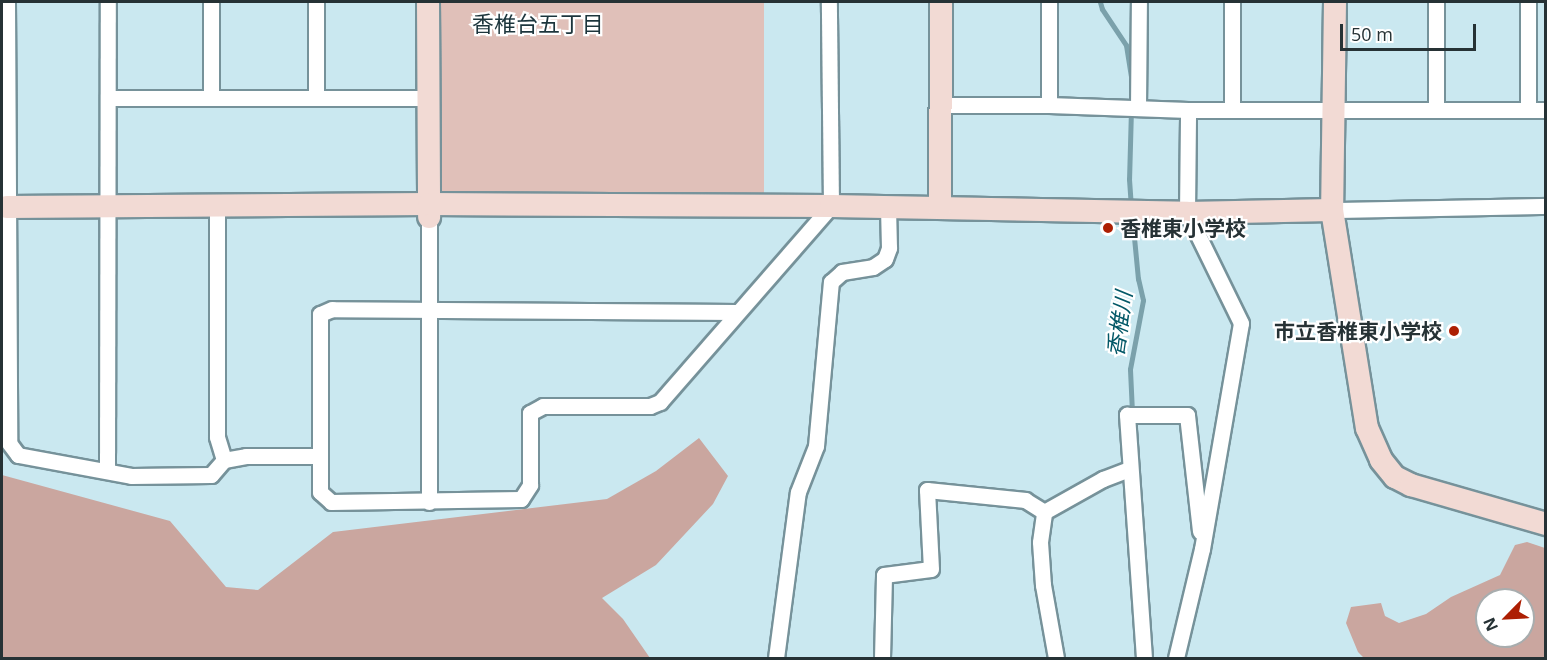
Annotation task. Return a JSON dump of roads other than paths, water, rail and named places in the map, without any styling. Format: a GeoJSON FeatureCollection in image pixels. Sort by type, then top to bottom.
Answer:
{"type":"FeatureCollection","features":[{"type":"Feature","properties":{"kind":"street"},"geometry":{"type":"LineString","coordinates":[[8,2],[9,442],[18,455],[131,476],[211,475],[224,460],[246,456],[319,456]]}},
{"type":"Feature","properties":{"kind":"street"},"geometry":{"type":"LineString","coordinates":[[106,471],[108,2]]}},
{"type":"Feature","properties":{"kind":"street"},"geometry":{"type":"LineString","coordinates":[[211,2],[211,97]]}},
{"type":"Feature","properties":{"kind":"street"},"geometry":{"type":"LineString","coordinates":[[316,2],[316,97]]}},
{"type":"Feature","properties":{"kind":"street"},"geometry":{"type":"LineString","coordinates":[[428,2],[429,502]]}},
{"type":"Feature","properties":{"kind":"street"},"geometry":{"type":"LineString","coordinates":[[737,312],[332,309],[320,314],[320,492],[331,502],[521,499],[530,485],[530,413],[543,406],[650,406],[660,402],[831,206],[829,2]]}},
{"type":"Feature","properties":{"kind":"street"},"geometry":{"type":"LineString","coordinates":[[940,208],[941,2]]}},
{"type":"Feature","properties":{"kind":"street"},"geometry":{"type":"LineString","coordinates":[[1049,2],[1049,105]]}},
{"type":"Feature","properties":{"kind":"street"},"geometry":{"type":"LineString","coordinates":[[1138,108],[1139,2]]}},
{"type":"Feature","properties":{"kind":"street"},"geometry":{"type":"LineString","coordinates":[[1232,2],[1232,108]]}},
{"type":"Feature","properties":{"kind":"street"},"geometry":{"type":"LineString","coordinates":[[1335,2],[1332,210],[1366,428],[1381,460],[1395,477],[1411,485],[1545,524]]}},
{"type":"Feature","properties":{"kind":"street"},"geometry":{"type":"LineString","coordinates":[[1436,2],[1436,110]]}},
{"type":"Feature","properties":{"kind":"street"},"geometry":{"type":"LineString","coordinates":[[1528,2],[1528,110]]}},
{"type":"Feature","properties":{"kind":"street"},"geometry":{"type":"LineString","coordinates":[[109,98],[428,98]]}},
{"type":"Feature","properties":{"kind":"street"},"geometry":{"type":"LineString","coordinates":[[940,105],[1049,105],[1188,110],[1232,108],[1545,110]]}},
{"type":"Feature","properties":{"kind":"street"},"geometry":{"type":"LineString","coordinates":[[1176,658],[1202,549],[1241,323],[1187,213],[1188,110]]}},
{"type":"Feature","properties":{"kind":"street"},"geometry":{"type":"LineString","coordinates":[[7,207],[217,205],[429,211],[831,206],[1187,213],[1545,206]]}},
{"type":"Feature","properties":{"kind":"street"},"geometry":{"type":"LineString","coordinates":[[217,205],[217,437],[224,460]]}},
{"type":"Feature","properties":{"kind":"street"},"geometry":{"type":"LineString","coordinates":[[776,658],[798,492],[816,446],[831,282],[842,272],[873,267],[885,259],[889,248],[888,208]]}},
{"type":"Feature","properties":{"kind":"street"},"geometry":{"type":"LineString","coordinates":[[1144,658],[1127,415],[1187,415],[1202,549]]}},
{"type":"Feature","properties":{"kind":"street"},"geometry":{"type":"LineString","coordinates":[[1044,512],[1103,479],[1129,469]]}},
{"type":"Feature","properties":{"kind":"street"},"geometry":{"type":"LineString","coordinates":[[882,658],[884,575],[931,569],[927,490],[1025,500],[1044,512]]}},
{"type":"Feature","properties":{"kind":"street"},"geometry":{"type":"LineString","coordinates":[[1044,512],[1040,542],[1043,585],[1056,658]]}},
{"type":"Feature","properties":{"kind":"waterway","name":"香椎川"},"geometry":{"type":"LineString","coordinates":[[1100,2],[1102,9],[1126,45],[1131,76]]}},
{"type":"Feature","properties":{"kind":"waterway","name":"香椎川"},"geometry":{"type":"LineString","coordinates":[[1131,109],[1129,179],[1131,208]]}},
{"type":"Feature","properties":{"kind":"waterway","name":"香椎川"},"geometry":{"type":"LineString","coordinates":[[1132,217],[1138,279],[1143,300],[1130,369],[1132,412]]}},
{"type":"Feature","properties":{"kind":"place","name":"香椎東小学校"},"geometry":{"type":"Point","coordinates":[1108,228]}},
{"type":"Feature","properties":{"kind":"place","name":"市立香椎東小学校"},"geometry":{"type":"Point","coordinates":[1454,331]}},
{"type":"Feature","properties":{"kind":"district","name":"香椎台五丁目"},"geometry":{"type":"Point","coordinates":[538,24]}}]}
